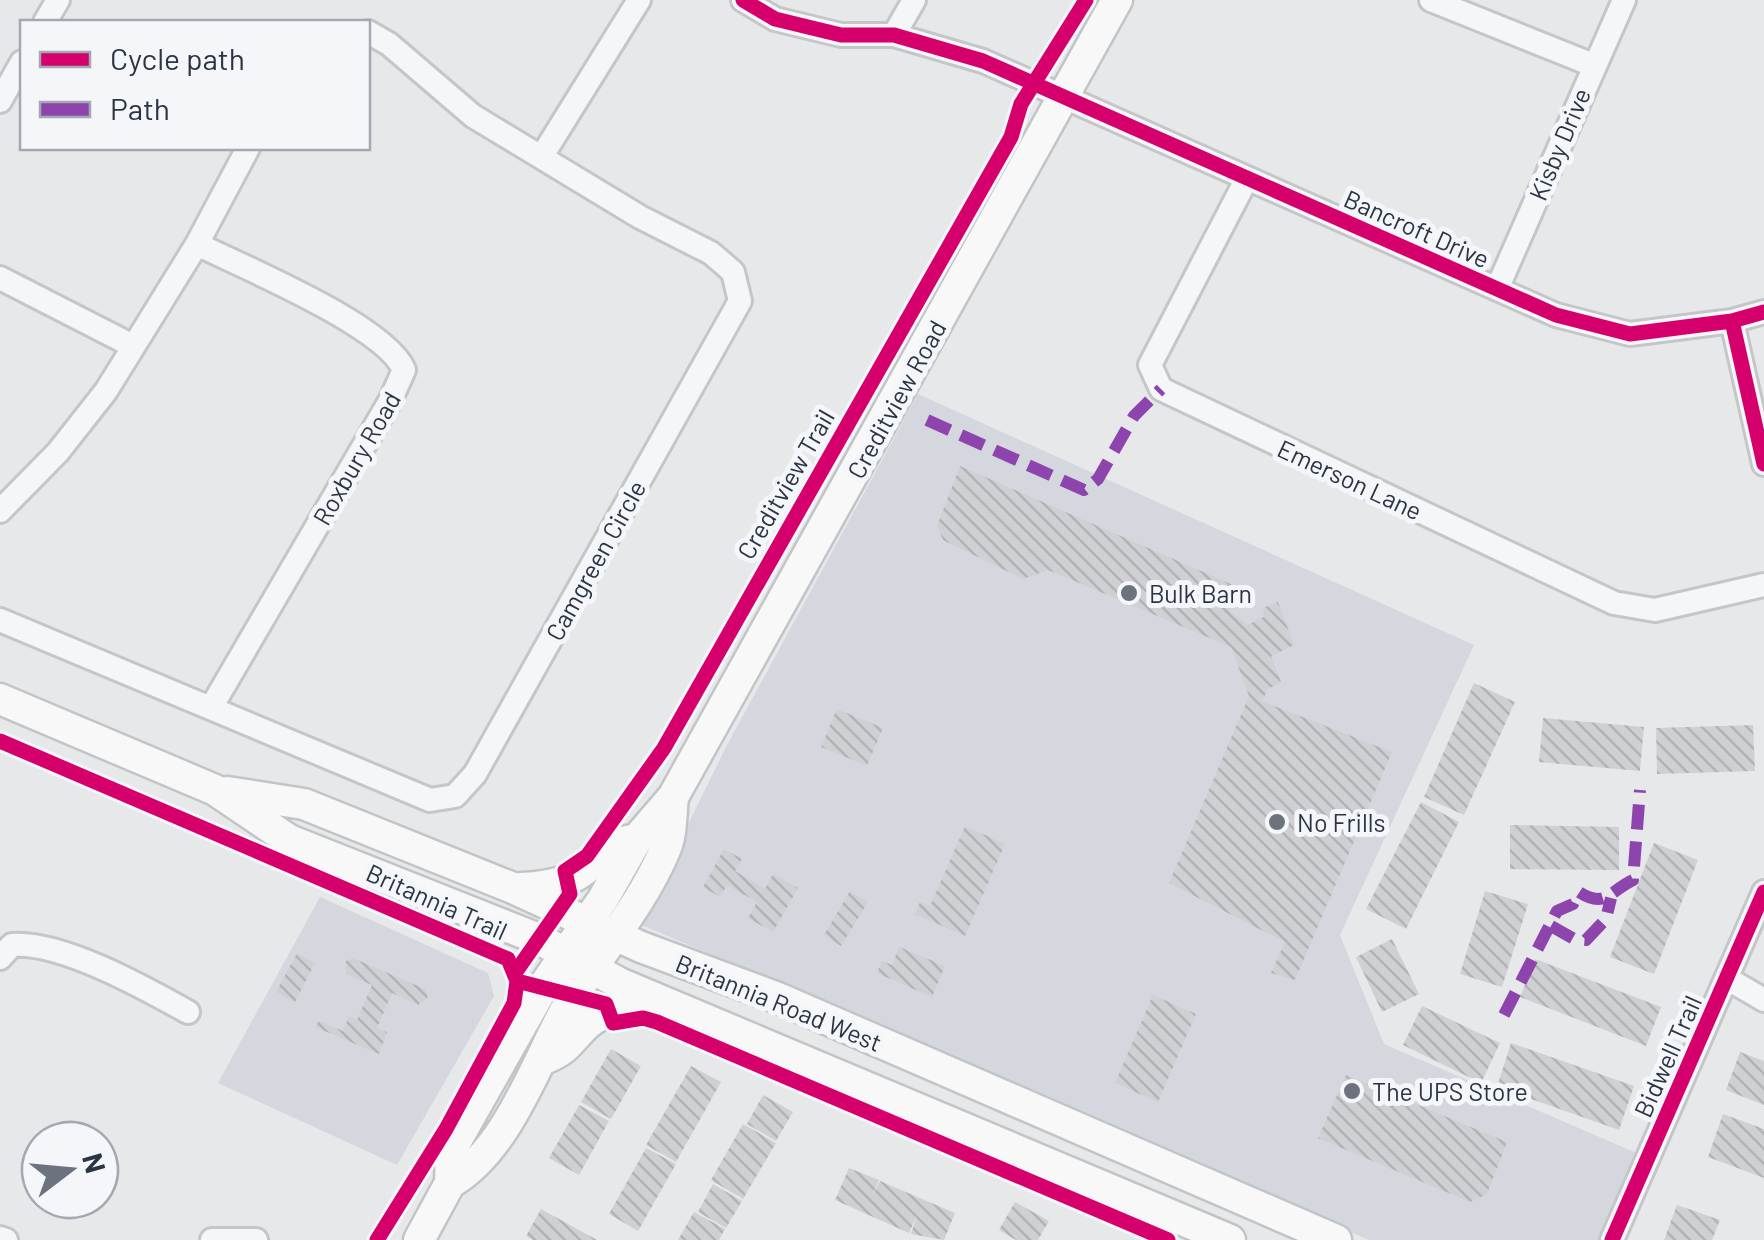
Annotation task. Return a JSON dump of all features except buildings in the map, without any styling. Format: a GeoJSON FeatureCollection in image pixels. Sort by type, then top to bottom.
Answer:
{"type":"FeatureCollection","features":[{"type":"Feature","properties":{"kind":"main road","name":"Creditview Road"},"geometry":{"type":"LineString","coordinates":[[419,1240],[450,1183],[451,1150],[638,838],[674,798],[1117,0]]}},
{"type":"Feature","properties":{"kind":"main road","name":"Britannia Road West"},"geometry":{"type":"LineString","coordinates":[[0,699],[215,790],[289,840],[566,954],[676,1006],[1230,1240]]}},
{"type":"Feature","properties":{"kind":"main road","name":"Britannia Road West"},"geometry":{"type":"LineString","coordinates":[[215,790],[304,804],[778,998],[1336,1240]]}},
{"type":"Feature","properties":{"kind":"main road","name":"Creditview Road"},"geometry":{"type":"LineString","coordinates":[[450,1183],[474,1169],[542,1060],[574,995],[637,907],[667,846],[674,798]]}},
{"type":"Feature","properties":{"kind":"main road"},"geometry":{"type":"LineString","coordinates":[[513,888],[568,881],[593,866],[608,845],[638,838]]}},
{"type":"Feature","properties":{"kind":"main road"},"geometry":{"type":"LineString","coordinates":[[542,1060],[567,1050],[584,1027],[609,1012],[643,1004],[676,1006]]}},
{"type":"Feature","properties":{"kind":"street"},"geometry":{"type":"LineString","coordinates":[[542,156],[639,0]]}},
{"type":"Feature","properties":{"kind":"street","name":"Bancroft Drive"},"geometry":{"type":"LineString","coordinates":[[744,0],[776,19],[841,35],[894,35],[972,57],[1556,315],[1630,334],[1764,312]]}},
{"type":"Feature","properties":{"kind":"street"},"geometry":{"type":"LineString","coordinates":[[894,35],[914,0]]}},
{"type":"Feature","properties":{"kind":"street"},"geometry":{"type":"LineString","coordinates":[[1431,0],[1593,65]]}},
{"type":"Feature","properties":{"kind":"street","name":"Kisby Drive"},"geometry":{"type":"LineString","coordinates":[[1496,289],[1624,0]]}},
{"type":"Feature","properties":{"kind":"street","name":"Camgreen Circle"},"geometry":{"type":"LineString","coordinates":[[0,620],[430,800],[455,796],[475,774],[740,301],[733,272],[711,253],[640,217],[473,116],[389,44],[370,33]]}},
{"type":"Feature","properties":{"kind":"street"},"geometry":{"type":"LineString","coordinates":[[0,100],[20,65]]}},
{"type":"Feature","properties":{"kind":"street"},"geometry":{"type":"LineString","coordinates":[[0,510],[86,419],[197,244],[247,150]]}},
{"type":"Feature","properties":{"kind":"street","name":"Emerson Lane"},"geometry":{"type":"LineString","coordinates":[[1246,180],[1150,365],[1161,389],[1614,602],[1654,610],[1764,585]]}},
{"type":"Feature","properties":{"kind":"street","name":"Roxbury Road"},"geometry":{"type":"LineString","coordinates":[[197,244],[369,332],[397,352],[404,370],[390,401],[212,706]]}},
{"type":"Feature","properties":{"kind":"street"},"geometry":{"type":"LineString","coordinates":[[0,278],[131,344]]}},
{"type":"Feature","properties":{"kind":"street"},"geometry":{"type":"LineString","coordinates":[[1732,320],[1764,464]]}},
{"type":"Feature","properties":{"kind":"street","name":"Bidwell Trail"},"geometry":{"type":"LineString","coordinates":[[1612,1240],[1764,892]]}},
{"type":"Feature","properties":{"kind":"street"},"geometry":{"type":"LineString","coordinates":[[0,958],[12,945],[44,947],[150,991],[188,1012]]}},
{"type":"Feature","properties":{"kind":"street"},"geometry":{"type":"LineString","coordinates":[[1728,979],[1764,1000]]}},
{"type":"Feature","properties":{"kind":"street"},"geometry":{"type":"LineString","coordinates":[[212,1240],[256,1240]]}},
{"type":"Feature","properties":{"kind":"shaded area"},"geometry":{"type":"Polygon","coordinates":[[[918,394],[1474,645],[1340,935],[1384,1044],[1639,1154],[1603,1240],[1369,1240],[1045,1095],[639,924],[727,745],[918,394]]]}},
{"type":"Feature","properties":{"kind":"shaded area"},"geometry":{"type":"Polygon","coordinates":[[[320,897],[488,973],[494,996],[397,1165],[218,1083],[320,897]]]}},
{"type":"Feature","properties":{"kind":"marked path"},"geometry":{"type":"LineString","coordinates":[[927,420],[1084,490],[1098,479],[1134,416],[1161,389]]}},
{"type":"Feature","properties":{"kind":"marked path"},"geometry":{"type":"LineString","coordinates":[[1504,1015],[1557,911],[1573,904],[1579,892],[1601,899],[1633,880],[1640,790]]}},
{"type":"Feature","properties":{"kind":"marked path"},"geometry":{"type":"LineString","coordinates":[[1551,926],[1574,939],[1586,940],[1606,919],[1611,898]]}},
{"type":"Feature","properties":{"kind":"cycle path"},"geometry":{"type":"LineString","coordinates":[[743,0],[775,19],[841,35],[894,35],[983,61],[1556,315],[1630,334],[1732,321],[1764,312]]}},
{"type":"Feature","properties":{"kind":"cycle path","name":"Creditview Trail"},"geometry":{"type":"LineString","coordinates":[[515,973],[570,894],[565,871],[587,856],[664,748],[1011,137],[1021,104],[1086,0]]}},
{"type":"Feature","properties":{"kind":"cycle path"},"geometry":{"type":"LineString","coordinates":[[1732,321],[1764,464]]}},
{"type":"Feature","properties":{"kind":"cycle path","name":"Britannia Trail"},"geometry":{"type":"LineString","coordinates":[[0,741],[508,959],[517,981],[514,1003],[446,1129],[377,1240]]}},
{"type":"Feature","properties":{"kind":"cycle path"},"geometry":{"type":"LineString","coordinates":[[1612,1240],[1764,892]]}},
{"type":"Feature","properties":{"kind":"cycle path"},"geometry":{"type":"LineString","coordinates":[[517,981],[606,1004],[613,1023],[643,1018],[657,1022],[1168,1240]]}},
{"type":"Feature","properties":{"kind":"place","name":"Bulk Barn"},"geometry":{"type":"Point","coordinates":[1129,593]}},
{"type":"Feature","properties":{"kind":"place","name":"No Frills"},"geometry":{"type":"Point","coordinates":[1277,822]}},
{"type":"Feature","properties":{"kind":"place","name":"The UPS Store"},"geometry":{"type":"Point","coordinates":[1352,1091]}}]}
